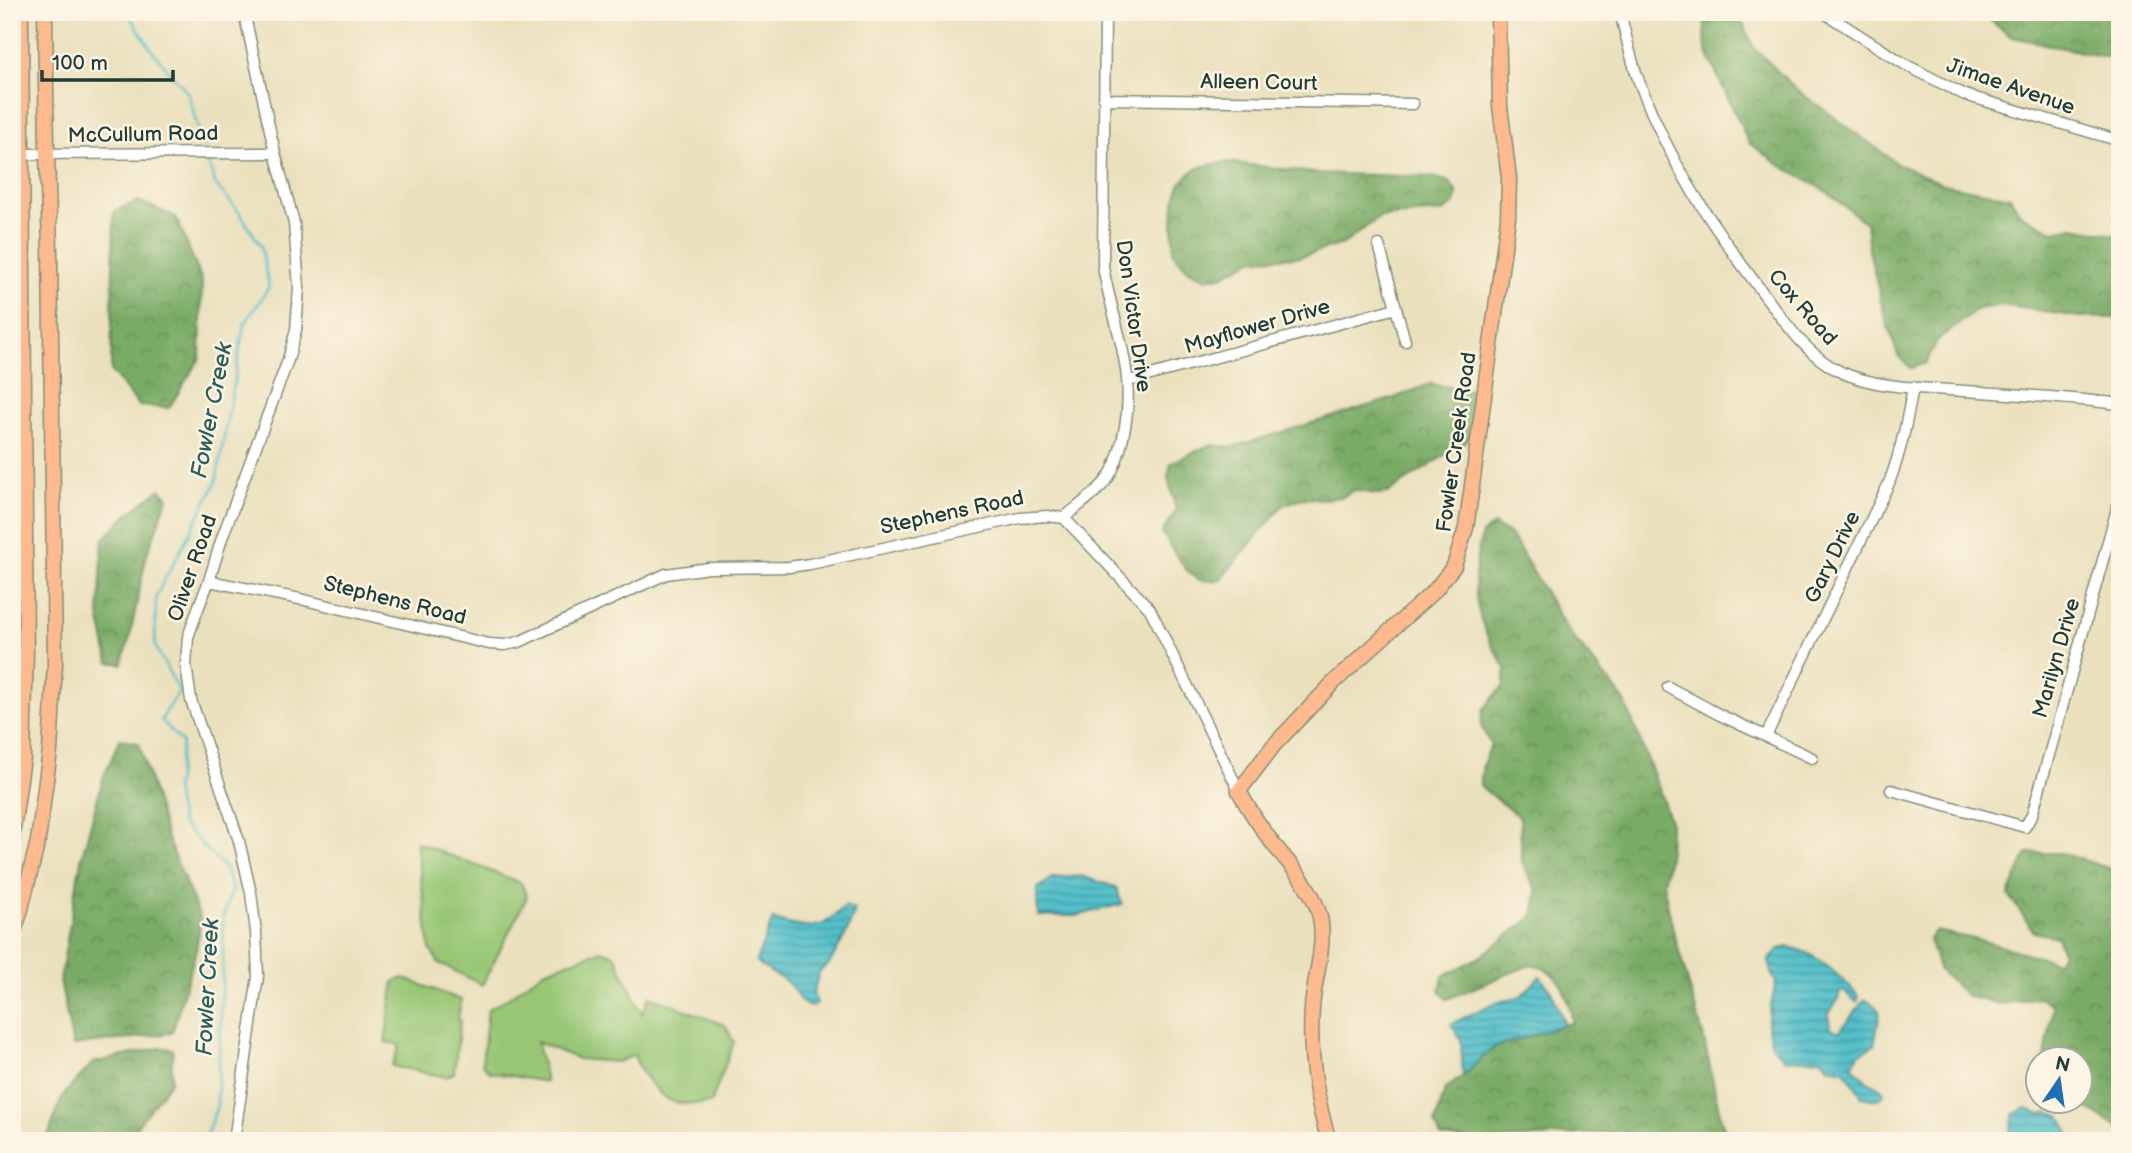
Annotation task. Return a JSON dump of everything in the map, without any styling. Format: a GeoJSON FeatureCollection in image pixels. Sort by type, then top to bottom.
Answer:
{"type":"FeatureCollection","features":[{"type":"Feature","properties":{"kind":"main road"},"geometry":{"type":"LineString","coordinates":[[12,836],[23,758],[26,652],[17,154],[21,12]]}},
{"type":"Feature","properties":{"kind":"main road"},"geometry":{"type":"LineString","coordinates":[[12,937],[38,841],[50,751],[54,677],[51,248],[45,12]]}},
{"type":"Feature","properties":{"kind":"main road","name":"Fowler Creek Road"},"geometry":{"type":"LineString","coordinates":[[1239,791],[1274,746],[1334,682],[1434,590],[1454,566],[1461,548],[1472,493],[1508,218],[1509,178],[1500,106],[1498,12]]}},
{"type":"Feature","properties":{"kind":"main road"},"geometry":{"type":"LineString","coordinates":[[1239,791],[1251,814],[1310,891],[1320,917],[1322,941],[1312,1007],[1312,1051],[1318,1096],[1329,1141]]}},
{"type":"Feature","properties":{"kind":"street","name":"Oliver Road"},"geometry":{"type":"LineString","coordinates":[[234,1141],[255,999],[258,951],[251,893],[239,841],[194,711],[187,680],[188,637],[284,370],[296,330],[299,287],[294,223],[275,153],[244,12]]}},
{"type":"Feature","properties":{"kind":"street","name":"Don Victor Drive"},"geometry":{"type":"LineString","coordinates":[[1064,518],[1108,478],[1116,462],[1126,427],[1129,381],[1123,343],[1103,267],[1105,12]]}},
{"type":"Feature","properties":{"kind":"street","name":"Cox Road"},"geometry":{"type":"LineString","coordinates":[[1620,12],[1639,83],[1669,150],[1695,197],[1730,249],[1790,328],[1823,361],[1841,372],[1864,379],[1913,387],[2120,404]]}},
{"type":"Feature","properties":{"kind":"street","name":"Jimae Avenue"},"geometry":{"type":"LineString","coordinates":[[1823,12],[1906,65],[1965,94],[2120,141]]}},
{"type":"Feature","properties":{"kind":"street","name":"Alleen Court"},"geometry":{"type":"LineString","coordinates":[[1104,99],[1413,104]]}},
{"type":"Feature","properties":{"kind":"street","name":"McCullum Road"},"geometry":{"type":"LineString","coordinates":[[17,154],[275,153]]}},
{"type":"Feature","properties":{"kind":"street"},"geometry":{"type":"LineString","coordinates":[[1379,245],[1405,341]]}},
{"type":"Feature","properties":{"kind":"street","name":"Mayflower Drive"},"geometry":{"type":"LineString","coordinates":[[1129,381],[1396,307]]}},
{"type":"Feature","properties":{"kind":"street","name":"Gary Drive"},"geometry":{"type":"LineString","coordinates":[[1766,736],[1889,483],[1905,432],[1913,387]]}},
{"type":"Feature","properties":{"kind":"street","name":"Marilyn Drive"},"geometry":{"type":"LineString","coordinates":[[1891,790],[2025,827],[2032,815],[2120,498]]}},
{"type":"Feature","properties":{"kind":"street","name":"Stephens Road"},"geometry":{"type":"LineString","coordinates":[[209,581],[352,610],[466,639],[505,645],[519,642],[647,582],[680,571],[799,565],[1020,518],[1064,518]]}},
{"type":"Feature","properties":{"kind":"street"},"geometry":{"type":"LineString","coordinates":[[1064,518],[1150,609],[1239,791]]}},
{"type":"Feature","properties":{"kind":"street"},"geometry":{"type":"LineString","coordinates":[[1668,687],[1720,715],[1812,758]]}},
{"type":"Feature","properties":{"kind":"green space"},"geometry":{"type":"Polygon","coordinates":[[[1704,12],[1739,12],[1754,48],[1797,90],[1898,164],[1943,184],[2010,197],[2021,215],[2053,231],[2074,227],[2120,236],[2120,318],[2078,317],[2002,305],[1978,309],[1937,341],[1926,363],[1911,368],[1898,356],[1884,314],[1869,250],[1866,223],[1827,192],[1778,164],[1749,143],[1706,51],[1704,12]]]}},
{"type":"Feature","properties":{"kind":"green space"},"geometry":{"type":"Polygon","coordinates":[[[1979,12],[2120,12],[2120,50],[2106,57],[2012,37],[1979,12]]]}},
{"type":"Feature","properties":{"kind":"green space"},"geometry":{"type":"Polygon","coordinates":[[[1226,162],[1314,173],[1434,177],[1450,182],[1457,193],[1455,204],[1442,212],[1380,217],[1343,244],[1299,257],[1253,259],[1222,276],[1206,279],[1186,268],[1173,253],[1175,202],[1183,180],[1192,172],[1204,166],[1226,162]]]}},
{"type":"Feature","properties":{"kind":"green space"},"geometry":{"type":"Polygon","coordinates":[[[138,201],[176,217],[202,281],[200,358],[169,408],[139,406],[111,371],[114,211],[138,201]]]}},
{"type":"Feature","properties":{"kind":"green space"},"geometry":{"type":"Polygon","coordinates":[[[1430,384],[1484,392],[1479,428],[1468,440],[1388,493],[1354,490],[1342,497],[1303,498],[1283,505],[1220,580],[1203,580],[1192,576],[1162,533],[1176,510],[1168,478],[1171,463],[1209,445],[1233,447],[1394,398],[1430,384]]]}},
{"type":"Feature","properties":{"kind":"green space"},"geometry":{"type":"Polygon","coordinates":[[[160,489],[168,497],[146,557],[130,637],[122,664],[109,662],[99,615],[103,540],[127,515],[160,489]]]}},
{"type":"Feature","properties":{"kind":"green space"},"geometry":{"type":"Polygon","coordinates":[[[1494,525],[1511,535],[1568,631],[1624,700],[1658,786],[1670,822],[1669,857],[1663,883],[1674,934],[1703,1035],[1721,1119],[1729,1141],[1639,1141],[1623,1131],[1479,1141],[1441,1137],[1435,1124],[1445,1089],[1493,1048],[1573,1022],[1562,986],[1551,973],[1532,964],[1447,999],[1440,990],[1443,976],[1480,957],[1533,916],[1537,891],[1522,863],[1520,818],[1480,786],[1483,764],[1491,745],[1481,726],[1483,710],[1504,685],[1506,668],[1487,636],[1475,588],[1475,571],[1482,534],[1494,525]]]}},
{"type":"Feature","properties":{"kind":"green space"},"geometry":{"type":"Polygon","coordinates":[[[120,739],[139,743],[166,836],[201,920],[196,950],[172,1033],[73,1046],[60,980],[81,860],[103,778],[120,739]]]}},
{"type":"Feature","properties":{"kind":"green space"},"geometry":{"type":"Polygon","coordinates":[[[416,842],[521,883],[527,897],[482,985],[439,963],[430,949],[416,842]]]}},
{"type":"Feature","properties":{"kind":"green space"},"geometry":{"type":"Polygon","coordinates":[[[2027,853],[2062,853],[2120,872],[2120,1129],[2094,1112],[2094,1044],[2047,1044],[2053,1005],[2038,997],[2001,1004],[1967,996],[1938,969],[1929,939],[1936,931],[2057,962],[2062,952],[2057,937],[2034,932],[2009,895],[2027,853]]]}},
{"type":"Feature","properties":{"kind":"green space"},"geometry":{"type":"Polygon","coordinates":[[[602,950],[615,955],[642,1014],[650,996],[725,1025],[734,1042],[711,1103],[682,1104],[671,1101],[645,1076],[635,1055],[617,1062],[578,1059],[537,1042],[546,1082],[490,1072],[482,1064],[488,1009],[544,971],[602,950]]]}},
{"type":"Feature","properties":{"kind":"green space"},"geometry":{"type":"Polygon","coordinates":[[[403,978],[461,1000],[454,1073],[446,1077],[392,1066],[400,1045],[385,1042],[394,982],[403,978]]]}},
{"type":"Feature","properties":{"kind":"green space"},"geometry":{"type":"Polygon","coordinates":[[[159,1048],[173,1049],[171,1081],[126,1141],[46,1141],[63,1095],[93,1063],[159,1048]]]}},
{"type":"Feature","properties":{"kind":"water"},"geometry":{"type":"Polygon","coordinates":[[[1081,876],[1116,887],[1122,904],[1076,916],[1038,916],[1037,889],[1052,878],[1081,876]]]}},
{"type":"Feature","properties":{"kind":"water"},"geometry":{"type":"Polygon","coordinates":[[[845,906],[855,910],[847,932],[831,961],[819,972],[813,994],[817,1003],[810,1007],[802,1002],[788,983],[756,961],[773,919],[793,925],[815,926],[828,921],[845,906]]]}},
{"type":"Feature","properties":{"kind":"water"},"geometry":{"type":"Polygon","coordinates":[[[1789,947],[1819,960],[1859,996],[1857,1002],[1843,991],[1840,992],[1828,1015],[1830,1027],[1839,1032],[1865,999],[1880,1013],[1874,1045],[1859,1054],[1852,1065],[1865,1079],[1884,1091],[1882,1097],[1875,1100],[1863,1097],[1844,1070],[1829,1067],[1821,1058],[1786,1060],[1772,1045],[1767,1024],[1776,982],[1769,960],[1779,949],[1789,947]]]}},
{"type":"Feature","properties":{"kind":"water"},"geometry":{"type":"Polygon","coordinates":[[[1540,976],[1551,991],[1565,1024],[1493,1048],[1463,1076],[1461,1040],[1451,1024],[1492,1004],[1521,996],[1540,976]]]}},
{"type":"Feature","properties":{"kind":"water"},"geometry":{"type":"Polygon","coordinates":[[[2024,1109],[2024,1114],[2054,1114],[2060,1116],[2069,1132],[2065,1141],[2014,1141],[2010,1133],[2014,1114],[2024,1109]]]}},
{"type":"Feature","properties":{"kind":"waterway","name":"Fowler Creek"},"geometry":{"type":"LineString","coordinates":[[134,12],[131,18],[154,53],[188,93],[204,149]]}},
{"type":"Feature","properties":{"kind":"waterway","name":"Fowler Creek"},"geometry":{"type":"LineString","coordinates":[[204,1141],[217,1106],[223,916],[232,890],[225,868],[181,823],[175,790],[182,743],[161,720],[179,691],[155,646],[156,596],[216,483],[244,325],[269,287],[261,246],[239,212],[215,184],[207,158]]}}]}
